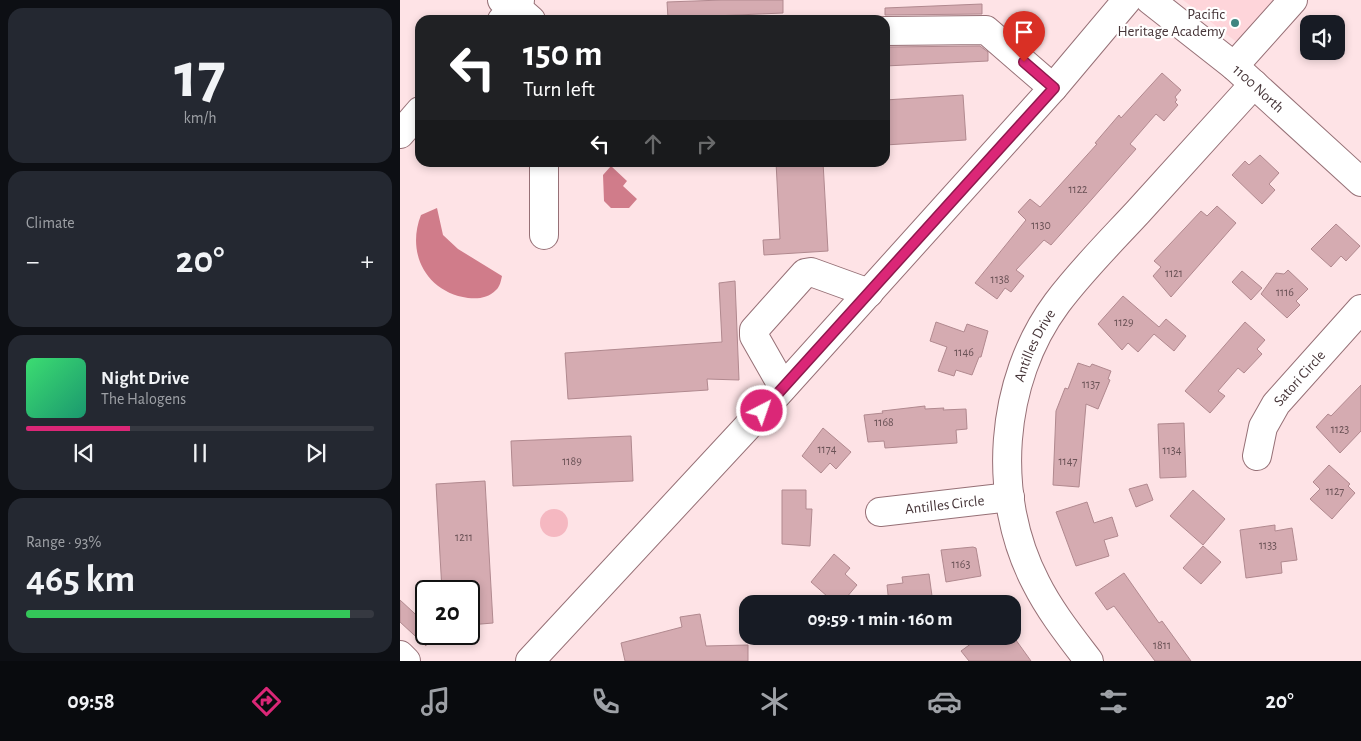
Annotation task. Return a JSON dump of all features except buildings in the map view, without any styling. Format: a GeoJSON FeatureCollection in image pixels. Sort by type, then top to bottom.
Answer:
{"type":"FeatureCollection","features":[{"type":"Feature","properties":{"kind":"street","name":"Antilles Drive"},"geometry":{"type":"LineString","coordinates":[[1089,661],[1050,608],[1024,557],[1010,496],[1007,468],[1012,410],[1028,354],[1041,327],[1057,303],[1244,75],[1293,0]]}},
{"type":"Feature","properties":{"kind":"street","name":"1100 North"},"geometry":{"type":"LineString","coordinates":[[1147,1],[1244,75],[1361,182]]}},
{"type":"Feature","properties":{"kind":"street"},"geometry":{"type":"LineString","coordinates":[[530,661],[869,293],[1054,88],[1147,1]]}},
{"type":"Feature","properties":{"kind":"street"},"geometry":{"type":"LineString","coordinates":[[890,31],[986,30],[1054,88]]}},
{"type":"Feature","properties":{"kind":"street"},"geometry":{"type":"LineString","coordinates":[[400,134],[415,117]]}},
{"type":"Feature","properties":{"kind":"street"},"geometry":{"type":"LineString","coordinates":[[544,167],[544,235]]}},
{"type":"Feature","properties":{"kind":"street"},"geometry":{"type":"LineString","coordinates":[[783,387],[754,336],[754,330],[805,273],[811,272],[869,293]]}},
{"type":"Feature","properties":{"kind":"street","name":"Satori Circle"},"geometry":{"type":"LineString","coordinates":[[1256,456],[1263,427],[1276,404],[1361,309]]}},
{"type":"Feature","properties":{"kind":"street","name":"Antilles Circle"},"geometry":{"type":"LineString","coordinates":[[880,512],[1010,496]]}},
{"type":"Feature","properties":{"kind":"street"},"geometry":{"type":"LineString","coordinates":[[400,655],[406,661]]}},
{"type":"Feature","properties":{"kind":"shaded area","name":"Pacific Heritage Academy"},"geometry":{"type":"Polygon","coordinates":[[[1183,0],[1279,0],[1239,44],[1183,0]]]}},
{"type":"Feature","properties":{"kind":"shaded area"},"geometry":{"type":"Polygon","coordinates":[[[612,167],[627,181],[623,186],[637,199],[629,208],[611,208],[604,201],[603,175],[612,167]]]}},
{"type":"Feature","properties":{"kind":"shaded area"},"geometry":{"type":"Polygon","coordinates":[[[437,208],[443,235],[458,249],[502,276],[498,287],[490,295],[468,298],[453,294],[441,288],[423,268],[418,256],[416,243],[417,229],[421,215],[437,208]]]}},
{"type":"Feature","properties":{"kind":"shaded area"},"geometry":{"type":"Polygon","coordinates":[[[554,509],[564,513],[568,523],[564,533],[554,537],[544,533],[540,523],[544,513],[554,509]]]}},
{"type":"Feature","properties":{"kind":"place","name":"Pacific Heritage Academy"},"geometry":{"type":"Point","coordinates":[1235,23]}},
{"type":"Feature","properties":{"kind":"route"},"geometry":{"type":"LineString","coordinates":[[762,411],[1054,88],[1024,62]]}}]}
